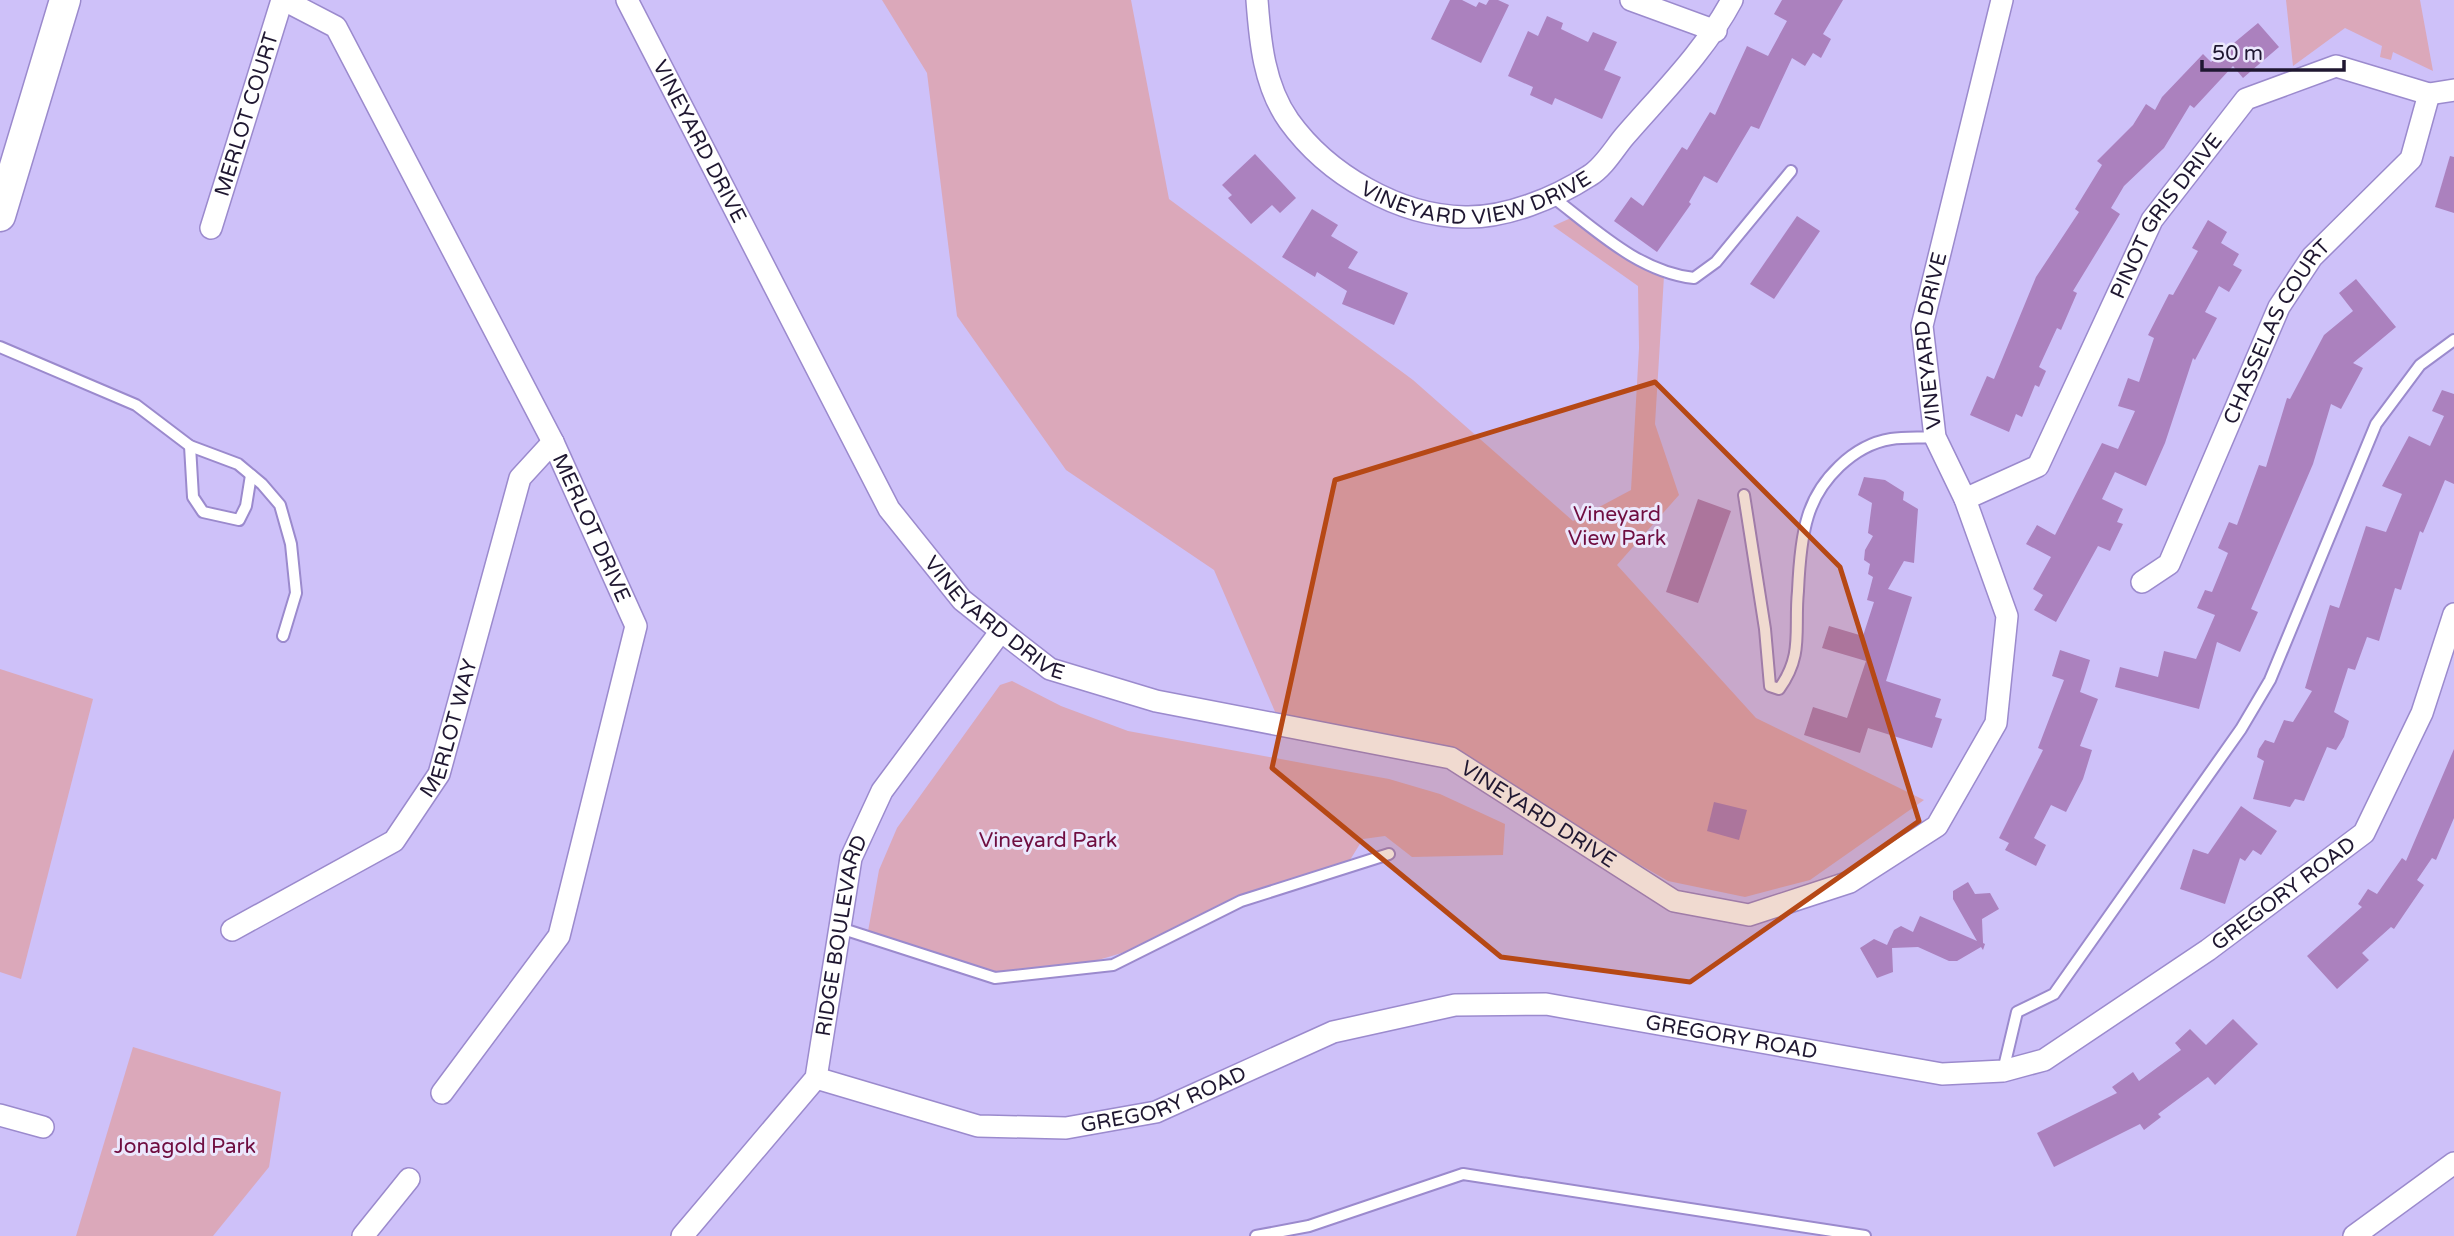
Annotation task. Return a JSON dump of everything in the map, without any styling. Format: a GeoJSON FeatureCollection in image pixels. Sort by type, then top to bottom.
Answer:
{"type":"FeatureCollection","features":[{"type":"Feature","properties":{"kind":"street"},"geometry":{"type":"LineString","coordinates":[[0,216],[65,0]]}},
{"type":"Feature","properties":{"kind":"street","name":"MERLOT COURT"},"geometry":{"type":"LineString","coordinates":[[211,228],[283,0]]}},
{"type":"Feature","properties":{"kind":"street","name":"MERLOT DRIVE"},"geometry":{"type":"LineString","coordinates":[[283,0],[337,27],[553,442],[636,625],[559,936],[442,1093]]}},
{"type":"Feature","properties":{"kind":"street","name":"VINEYARD DRIVE"},"geometry":{"type":"LineString","coordinates":[[627,0],[889,509],[962,600],[1050,669],[1156,701],[1451,758],[1674,901],[1749,915],[1850,882],[1937,825],[1997,723],[2007,616],[1965,499],[1934,437],[1922,326],[2002,0]]}},
{"type":"Feature","properties":{"kind":"street","name":"VINEYARD VIEW DRIVE"},"geometry":{"type":"LineString","coordinates":[[1257,0],[1261,58],[1288,120],[1323,160],[1374,193],[1421,210],[1465,217],[1522,208],[1591,175],[1716,31],[1732,0]]}},
{"type":"Feature","properties":{"kind":"street"},"geometry":{"type":"LineString","coordinates":[[1631,0],[1716,31]]}},
{"type":"Feature","properties":{"kind":"street","name":"PINOT GRIS DRIVE"},"geometry":{"type":"LineString","coordinates":[[1965,499],[2038,466],[2152,220],[2246,99],[2336,66],[2429,94],[2454,90]]}},
{"type":"Feature","properties":{"kind":"street","name":"CHASSELAS COURT"},"geometry":{"type":"LineString","coordinates":[[2142,582],[2169,564],[2279,307],[2312,257],[2411,159],[2429,94]]}},
{"type":"Feature","properties":{"kind":"street","name":"MERLOT WAY"},"geometry":{"type":"LineString","coordinates":[[232,930],[394,841],[439,774],[520,478],[553,442]]}},
{"type":"Feature","properties":{"kind":"street","name":"GREGORY ROAD"},"geometry":{"type":"LineString","coordinates":[[816,1078],[978,1126],[1066,1128],[1156,1112],[1333,1032],[1455,1005],[1546,1004],[1942,1074],[2003,1072],[2044,1060],[2208,950],[2364,833],[2422,713],[2454,614]]}},
{"type":"Feature","properties":{"kind":"street","name":"RIDGE BOULEVARD"},"geometry":{"type":"LineString","coordinates":[[816,1078],[851,858],[883,791],[1001,631]]}},
{"type":"Feature","properties":{"kind":"street"},"geometry":{"type":"LineString","coordinates":[[682,1236],[816,1078]]}},
{"type":"Feature","properties":{"kind":"street"},"geometry":{"type":"LineString","coordinates":[[0,1115],[43,1127]]}},
{"type":"Feature","properties":{"kind":"street"},"geometry":{"type":"LineString","coordinates":[[2354,1236],[2454,1163]]}},
{"type":"Feature","properties":{"kind":"street"},"geometry":{"type":"LineString","coordinates":[[363,1236],[409,1179]]}},
{"type":"Feature","properties":{"kind":"lane"},"geometry":{"type":"LineString","coordinates":[[1550,195],[1640,262],[1671,276],[1694,278],[1716,262],[1791,171]]}},
{"type":"Feature","properties":{"kind":"lane"},"geometry":{"type":"LineString","coordinates":[[2003,1072],[2017,1012],[2054,994],[2241,729],[2270,680],[2376,424],[2420,365],[2454,340]]}},
{"type":"Feature","properties":{"kind":"lane"},"geometry":{"type":"LineString","coordinates":[[0,347],[136,405],[190,446],[238,464],[251,475],[280,505],[290,544],[296,593],[283,636]]}},
{"type":"Feature","properties":{"kind":"lane"},"geometry":{"type":"LineString","coordinates":[[1744,495],[1765,629],[1770,686],[1779,689],[1792,671],[1797,641],[1797,592],[1808,516],[1826,484],[1849,456],[1889,439],[1934,437]]}},
{"type":"Feature","properties":{"kind":"lane"},"geometry":{"type":"LineString","coordinates":[[190,446],[193,497],[203,512],[239,520],[246,506],[251,475]]}},
{"type":"Feature","properties":{"kind":"lane"},"geometry":{"type":"LineString","coordinates":[[840,928],[995,978],[1114,965],[1241,901],[1389,854]]}},
{"type":"Feature","properties":{"kind":"lane"},"geometry":{"type":"LineString","coordinates":[[1256,1236],[1309,1226],[1463,1174],[1865,1236]]}},
{"type":"Feature","properties":{"kind":"highlighted area"},"geometry":{"type":"Polygon","coordinates":[[[1655,382],[1840,567],[1919,821],[1690,982],[1501,957],[1272,768],[1335,480],[1655,382]]]}},
{"type":"Feature","properties":{"kind":"green space","name":"Vineyard View Park"},"geometry":{"type":"Polygon","coordinates":[[[882,0],[1131,0],[1169,199],[1413,380],[1573,521],[1631,490],[1639,348],[1638,286],[1553,226],[1571,218],[1664,276],[1655,424],[1679,495],[1617,565],[1756,718],[1924,800],[1810,880],[1745,897],[1668,881],[1431,744],[1276,714],[1214,570],[1066,470],[957,316],[927,73],[882,0]]]}},
{"type":"Feature","properties":{"kind":"green space"},"geometry":{"type":"Polygon","coordinates":[[[2286,0],[2420,0],[2433,71],[2393,52],[2391,60],[2380,57],[2382,46],[2345,28],[2293,66],[2286,0]]]}},
{"type":"Feature","properties":{"kind":"green space"},"geometry":{"type":"Polygon","coordinates":[[[0,669],[93,699],[21,979],[0,972],[0,669]]]}},
{"type":"Feature","properties":{"kind":"green space","name":"Vineyard Park"},"geometry":{"type":"Polygon","coordinates":[[[1012,681],[1061,706],[1128,731],[1389,779],[1440,794],[1505,824],[1503,855],[1412,857],[1385,836],[1363,839],[1345,868],[1304,880],[1143,946],[1060,968],[1017,972],[979,969],[867,937],[879,870],[897,828],[1000,685],[1012,681]]]}},
{"type":"Feature","properties":{"kind":"green space","name":"Jonagold Park"},"geometry":{"type":"Polygon","coordinates":[[[133,1047],[281,1092],[269,1167],[213,1236],[76,1236],[133,1047]]]}},
{"type":"Feature","properties":{"kind":"building"},"geometry":{"type":"Polygon","coordinates":[[[1450,0],[1462,0],[1476,7],[1479,2],[1486,5],[1489,0],[1498,0],[1509,5],[1481,63],[1431,39],[1450,0]]]}},
{"type":"Feature","properties":{"kind":"building"},"geometry":{"type":"Polygon","coordinates":[[[1782,0],[1843,0],[1823,34],[1831,39],[1821,58],[1813,53],[1805,66],[1792,58],[1759,129],[1751,126],[1717,183],[1704,176],[1689,202],[1691,204],[1657,252],[1614,221],[1631,197],[1643,206],[1682,147],[1687,150],[1710,112],[1715,115],[1747,46],[1768,56],[1787,21],[1774,14],[1782,0]]]}},
{"type":"Feature","properties":{"kind":"building"},"geometry":{"type":"Polygon","coordinates":[[[1547,16],[1563,23],[1561,29],[1588,42],[1593,32],[1617,42],[1604,70],[1621,77],[1602,119],[1555,98],[1552,105],[1530,95],[1533,87],[1508,76],[1528,31],[1538,36],[1547,16]]]}},
{"type":"Feature","properties":{"kind":"building"},"geometry":{"type":"Polygon","coordinates":[[[2258,23],[2279,47],[2243,78],[2233,66],[2194,108],[2190,105],[2164,148],[2124,186],[2111,208],[2120,214],[2073,291],[2077,293],[2061,330],[2057,328],[2039,367],[2046,371],[2039,387],[2035,385],[2022,417],[2016,414],[2009,432],[1970,415],[1987,376],[1994,379],[2036,277],[2079,212],[2075,209],[2102,165],[2097,161],[2133,125],[2146,104],[2155,110],[2162,97],[2203,54],[2211,62],[2258,23]]]}},
{"type":"Feature","properties":{"kind":"building"},"geometry":{"type":"Polygon","coordinates":[[[1255,154],[1296,198],[1280,213],[1272,205],[1251,224],[1228,198],[1232,195],[1222,185],[1255,154]]]}},
{"type":"Feature","properties":{"kind":"building"},"geometry":{"type":"Polygon","coordinates":[[[2450,156],[2454,157],[2454,213],[2435,207],[2450,156]]]}},
{"type":"Feature","properties":{"kind":"building"},"geometry":{"type":"Polygon","coordinates":[[[1312,209],[1338,225],[1331,236],[1358,252],[1348,268],[1408,293],[1394,325],[1342,304],[1347,291],[1317,272],[1315,277],[1282,257],[1312,209]]]}},
{"type":"Feature","properties":{"kind":"building"},"geometry":{"type":"Polygon","coordinates":[[[1797,216],[1820,231],[1774,299],[1750,284],[1797,216]]]}},
{"type":"Feature","properties":{"kind":"building"},"geometry":{"type":"Polygon","coordinates":[[[2208,220],[2227,232],[2221,243],[2239,254],[2233,265],[2242,270],[2229,292],[2219,286],[2205,312],[2217,318],[2195,360],[2193,358],[2165,443],[2146,486],[2115,472],[2102,499],[2123,509],[2117,522],[2123,524],[2110,551],[2098,546],[2056,622],[2034,610],[2043,595],[2033,589],[2051,557],[2026,544],[2037,525],[2055,535],[2102,443],[2118,449],[2135,411],[2118,406],[2128,378],[2139,382],[2154,338],[2148,335],[2169,294],[2173,295],[2198,251],[2192,248],[2208,220]]]}},
{"type":"Feature","properties":{"kind":"building"},"geometry":{"type":"Polygon","coordinates":[[[2356,279],[2396,327],[2353,363],[2363,368],[2341,409],[2331,404],[2313,464],[2251,609],[2258,612],[2240,652],[2217,642],[2199,709],[2115,687],[2120,667],[2158,677],[2164,651],[2196,659],[2215,615],[2197,608],[2205,590],[2212,592],[2228,553],[2218,548],[2229,522],[2237,525],[2259,465],[2266,467],[2287,398],[2290,399],[2324,335],[2353,311],[2339,293],[2356,279]]]}},
{"type":"Feature","properties":{"kind":"building"},"geometry":{"type":"Polygon","coordinates":[[[2442,390],[2454,394],[2454,484],[2445,480],[2423,533],[2420,531],[2401,590],[2395,588],[2379,641],[2367,637],[2355,670],[2348,668],[2334,712],[2349,721],[2344,737],[2336,750],[2327,747],[2304,801],[2295,799],[2290,807],[2253,799],[2264,761],[2257,757],[2259,749],[2265,740],[2274,743],[2284,720],[2293,722],[2312,691],[2305,688],[2330,605],[2339,608],[2366,526],[2386,532],[2402,494],[2382,486],[2409,436],[2430,446],[2444,416],[2432,411],[2442,390]]]}},
{"type":"Feature","properties":{"kind":"building"},"geometry":{"type":"Polygon","coordinates":[[[1864,477],[1885,480],[1904,492],[1903,500],[1918,509],[1914,563],[1904,561],[1888,589],[1912,597],[1886,681],[1941,699],[1935,717],[1942,719],[1932,748],[1868,728],[1860,753],[1804,735],[1813,707],[1847,718],[1866,661],[1822,648],[1829,626],[1863,636],[1874,602],[1867,600],[1873,577],[1868,574],[1870,564],[1864,560],[1865,550],[1873,536],[1868,533],[1872,503],[1858,495],[1864,477]]]}},
{"type":"Feature","properties":{"kind":"building"},"geometry":{"type":"Polygon","coordinates":[[[1698,499],[1731,511],[1698,603],[1666,592],[1698,499]]]}},
{"type":"Feature","properties":{"kind":"building"},"geometry":{"type":"Polygon","coordinates":[[[2060,650],[2090,660],[2080,692],[2098,699],[2080,746],[2092,750],[2083,779],[2066,812],[2051,805],[2034,838],[2046,845],[2036,866],[2005,850],[2009,843],[1999,838],[2043,750],[2038,748],[2064,680],[2052,676],[2060,650]]]}},
{"type":"Feature","properties":{"kind":"building"},"geometry":{"type":"Polygon","coordinates":[[[2454,749],[2454,818],[2436,860],[2432,858],[2417,880],[2424,885],[2394,929],[2391,927],[2362,953],[2369,960],[2337,989],[2307,956],[2362,907],[2358,904],[2368,889],[2377,894],[2402,858],[2406,861],[2454,749]]]}},
{"type":"Feature","properties":{"kind":"building"},"geometry":{"type":"Polygon","coordinates":[[[1714,802],[1747,810],[1739,840],[1707,831],[1714,802]]]}},
{"type":"Feature","properties":{"kind":"building"},"geometry":{"type":"Polygon","coordinates":[[[2241,806],[2277,831],[2261,855],[2253,850],[2245,861],[2240,858],[2225,904],[2180,889],[2193,849],[2208,854],[2241,806]]]}},
{"type":"Feature","properties":{"kind":"building"},"geometry":{"type":"Polygon","coordinates":[[[1968,882],[1975,894],[1990,893],[1999,909],[1982,919],[1985,944],[1983,950],[1981,947],[1957,961],[1949,961],[1918,947],[1892,948],[1893,972],[1877,978],[1860,948],[1874,939],[1887,945],[1894,930],[1901,926],[1913,932],[1920,916],[1977,941],[1953,899],[1953,891],[1968,882]]]}},
{"type":"Feature","properties":{"kind":"building"},"geometry":{"type":"Polygon","coordinates":[[[2233,1019],[2258,1044],[2215,1085],[2208,1077],[2158,1114],[2161,1117],[2144,1130],[2140,1124],[2054,1167],[2037,1133],[2117,1093],[2112,1087],[2133,1072],[2139,1081],[2181,1050],[2175,1043],[2190,1029],[2206,1045],[2233,1019]]]}}]}
